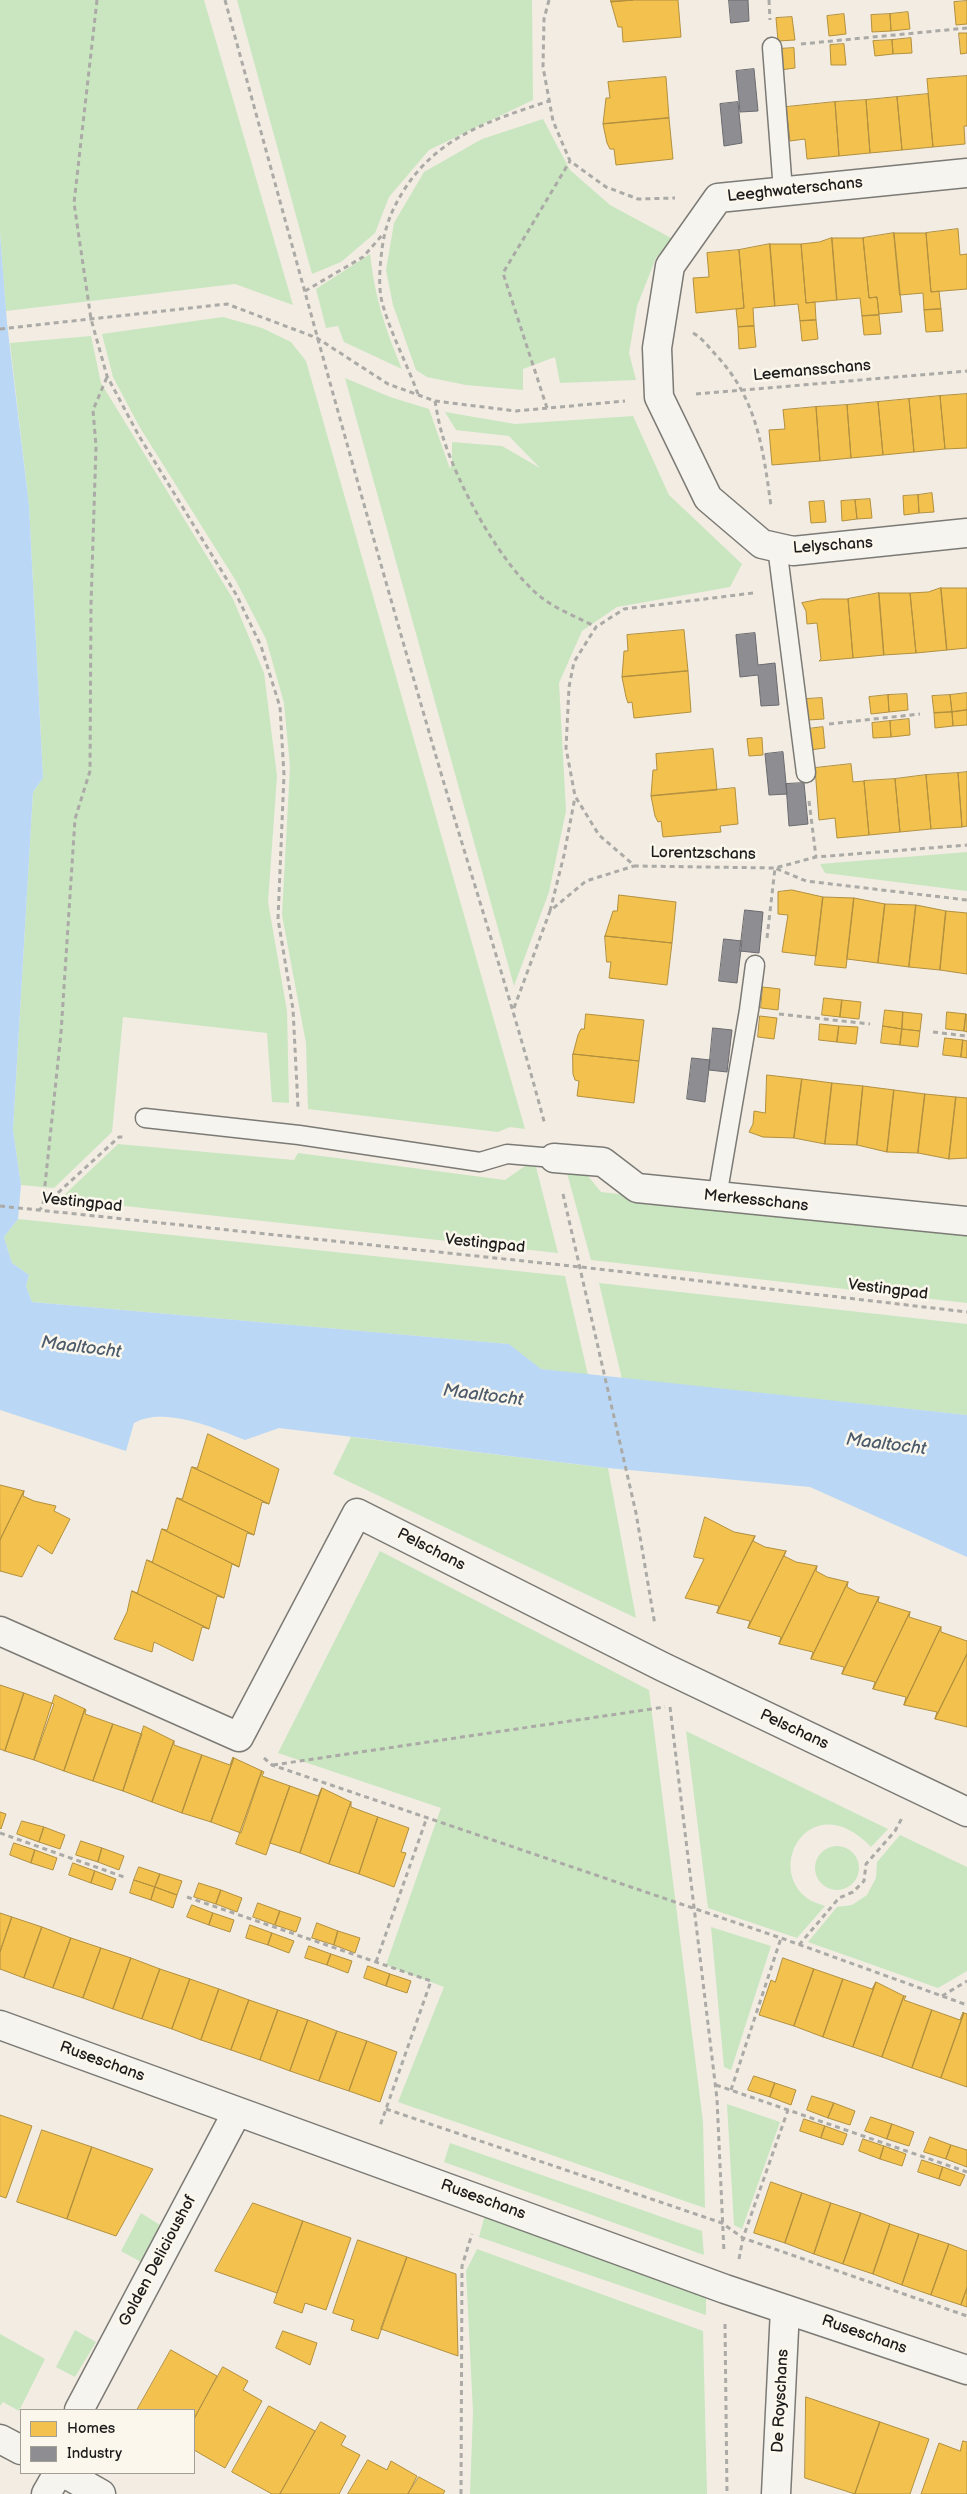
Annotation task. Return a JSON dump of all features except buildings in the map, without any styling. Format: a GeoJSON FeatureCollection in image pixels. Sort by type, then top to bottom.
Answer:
{"type":"FeatureCollection","features":[{"type":"Feature","properties":{"kind":"street","name":"Leeghwaterschans"},"geometry":{"type":"LineString","coordinates":[[659,397],[657,348],[670,266],[718,198],[967,173]]}},
{"type":"Feature","properties":{"kind":"street","name":"Lelyschans"},"geometry":{"type":"LineString","coordinates":[[659,397],[708,498],[762,544],[792,551],[967,533]]}},
{"type":"Feature","properties":{"kind":"street","name":"Merkesschans"},"geometry":{"type":"LineString","coordinates":[[554,1158],[603,1162],[637,1188],[967,1222]]}},
{"type":"Feature","properties":{"kind":"street","name":"Pelschans"},"geometry":{"type":"LineString","coordinates":[[0,1631],[239,1737],[357,1513],[662,1667],[967,1812]]}},
{"type":"Feature","properties":{"kind":"street","name":"Ruseschans"},"geometry":{"type":"LineString","coordinates":[[0,2025],[729,2290],[967,2370]]}},
{"type":"Feature","properties":{"kind":"street","name":"Golden Delicioushof"},"geometry":{"type":"LineString","coordinates":[[80,2409],[237,2112]]}},
{"type":"Feature","properties":{"kind":"street","name":"De Royschans"},"geometry":{"type":"LineString","coordinates":[[776,2494],[785,2309]]}},
{"type":"Feature","properties":{"kind":"street"},"geometry":{"type":"LineString","coordinates":[[0,2439],[20,2449]]}},
{"type":"Feature","properties":{"kind":"street"},"geometry":{"type":"LineString","coordinates":[[46,2494],[57,2474]]}},
{"type":"Feature","properties":{"kind":"street"},"geometry":{"type":"LineString","coordinates":[[66,2474],[101,2494]]}},
{"type":"Feature","properties":{"kind":"lane"},"geometry":{"type":"LineString","coordinates":[[772,47],[783,191]]}},
{"type":"Feature","properties":{"kind":"lane"},"geometry":{"type":"LineString","coordinates":[[776,547],[806,773]]}},
{"type":"Feature","properties":{"kind":"lane"},"geometry":{"type":"LineString","coordinates":[[717,1197],[755,965]]}},
{"type":"Feature","properties":{"kind":"lane"},"geometry":{"type":"LineString","coordinates":[[145,1118],[299,1135],[480,1162],[507,1154],[554,1158]]}},
{"type":"Feature","properties":{"kind":"path"},"geometry":{"type":"LineString","coordinates":[[96,0],[74,203],[91,319],[107,376],[139,436],[237,596],[261,646],[280,707],[284,775],[278,919],[293,1009],[299,1135]]}},
{"type":"Feature","properties":{"kind":"path"},"geometry":{"type":"LineString","coordinates":[[225,0],[317,338],[428,728],[514,1009],[581,1267],[636,1513],[670,1707],[716,2085],[722,2223],[729,2290],[727,2494]]}},
{"type":"Feature","properties":{"kind":"path"},"geometry":{"type":"LineString","coordinates":[[549,0],[544,19],[544,67],[552,120],[570,161],[606,187],[638,198],[718,198]]}},
{"type":"Feature","properties":{"kind":"path"},"geometry":{"type":"LineString","coordinates":[[772,47],[967,28]]}},
{"type":"Feature","properties":{"kind":"path"},"geometry":{"type":"LineString","coordinates":[[419,394],[382,301],[380,264],[384,233],[390,212],[412,178],[437,150],[468,132],[549,101]]}},
{"type":"Feature","properties":{"kind":"path"},"geometry":{"type":"LineString","coordinates":[[547,408],[503,273],[570,161]]}},
{"type":"Feature","properties":{"kind":"path"},"geometry":{"type":"LineString","coordinates":[[305,290],[363,257],[384,233]]}},
{"type":"Feature","properties":{"kind":"path","name":"Leemansschans"},"geometry":{"type":"LineString","coordinates":[[0,329],[227,304],[317,338],[388,384],[435,401],[516,411],[967,370]]}},
{"type":"Feature","properties":{"kind":"path"},"geometry":{"type":"LineString","coordinates":[[663,314],[699,337],[722,361],[743,390],[763,449],[776,547]]}},
{"type":"Feature","properties":{"kind":"path"},"geometry":{"type":"LineString","coordinates":[[43,1206],[61,1033],[75,819],[90,771],[91,604],[96,446],[93,410],[107,376]]}},
{"type":"Feature","properties":{"kind":"path"},"geometry":{"type":"LineString","coordinates":[[435,401],[442,434],[452,463],[473,506],[506,560],[542,598],[596,627]]}},
{"type":"Feature","properties":{"kind":"path","name":"Lorentzschans"},"geometry":{"type":"LineString","coordinates":[[760,592],[624,609],[596,627],[574,662],[569,686],[566,748],[575,796],[599,835],[635,866],[775,868],[816,857],[967,845]]}},
{"type":"Feature","properties":{"kind":"path"},"geometry":{"type":"LineString","coordinates":[[801,727],[920,714]]}},
{"type":"Feature","properties":{"kind":"path"},"geometry":{"type":"LineString","coordinates":[[806,773],[816,857]]}},
{"type":"Feature","properties":{"kind":"path"},"geometry":{"type":"LineString","coordinates":[[514,1009],[550,911],[564,855],[575,796]]}},
{"type":"Feature","properties":{"kind":"path"},"geometry":{"type":"LineString","coordinates":[[550,911],[586,880],[635,866]]}},
{"type":"Feature","properties":{"kind":"path"},"geometry":{"type":"LineString","coordinates":[[755,965],[765,955],[775,868],[806,880],[967,900]]}},
{"type":"Feature","properties":{"kind":"path"},"geometry":{"type":"LineString","coordinates":[[749,1010],[870,1024]]}},
{"type":"Feature","properties":{"kind":"path"},"geometry":{"type":"LineString","coordinates":[[933,1032],[967,1036]]}},
{"type":"Feature","properties":{"kind":"path"},"geometry":{"type":"LineString","coordinates":[[38,1211],[119,1137],[128,1138]]}},
{"type":"Feature","properties":{"kind":"path","name":"Vestingpad"},"geometry":{"type":"LineString","coordinates":[[0,1206],[581,1267],[967,1312]]}},
{"type":"Feature","properties":{"kind":"path"},"geometry":{"type":"LineString","coordinates":[[670,1707],[272,1765],[781,1938],[967,2005]]}},
{"type":"Feature","properties":{"kind":"path"},"geometry":{"type":"LineString","coordinates":[[799,1945],[839,1898],[853,1892],[864,1881],[866,1864],[896,1831],[917,1788]]}},
{"type":"Feature","properties":{"kind":"path"},"geometry":{"type":"LineString","coordinates":[[376,1962],[426,1818]]}},
{"type":"Feature","properties":{"kind":"path"},"geometry":{"type":"LineString","coordinates":[[0,1833],[124,1877]]}},
{"type":"Feature","properties":{"kind":"path"},"geometry":{"type":"LineString","coordinates":[[187,1897],[431,1981],[368,2159]]}},
{"type":"Feature","properties":{"kind":"path"},"geometry":{"type":"LineString","coordinates":[[731,2090],[781,1938]]}},
{"type":"Feature","properties":{"kind":"path"},"geometry":{"type":"LineString","coordinates":[[942,1996],[967,1981]]}},
{"type":"Feature","properties":{"kind":"path"},"geometry":{"type":"LineString","coordinates":[[716,2085],[967,2172]]}},
{"type":"Feature","properties":{"kind":"path"},"geometry":{"type":"LineString","coordinates":[[386,2109],[722,2223],[743,2238],[967,2316]]}},
{"type":"Feature","properties":{"kind":"path"},"geometry":{"type":"LineString","coordinates":[[729,2290],[743,2238],[788,2110]]}},
{"type":"Feature","properties":{"kind":"path"},"geometry":{"type":"LineString","coordinates":[[461,2494],[462,2266],[483,2200]]}},
{"type":"Feature","properties":{"kind":"green space"},"geometry":{"type":"Polygon","coordinates":[[[0,0],[204,0],[293,305],[235,284],[6,311],[0,233],[0,0]]]}},
{"type":"Feature","properties":{"kind":"green space"},"geometry":{"type":"Polygon","coordinates":[[[237,0],[532,0],[533,100],[429,150],[389,197],[375,233],[341,262],[312,274],[237,0]]]}},
{"type":"Feature","properties":{"kind":"green space"},"geometry":{"type":"Polygon","coordinates":[[[543,119],[570,170],[610,205],[673,239],[656,258],[637,306],[629,353],[636,380],[560,383],[555,357],[523,369],[523,390],[466,385],[427,377],[416,370],[393,305],[386,270],[394,223],[424,172],[482,139],[543,119]]]}},
{"type":"Feature","properties":{"kind":"green space"},"geometry":{"type":"Polygon","coordinates":[[[370,254],[382,313],[402,369],[344,342],[338,326],[326,328],[316,289],[370,254]]]}},
{"type":"Feature","properties":{"kind":"green space"},"geometry":{"type":"Polygon","coordinates":[[[223,317],[262,328],[291,342],[306,361],[525,1129],[510,1127],[498,1132],[308,1109],[306,1043],[282,915],[290,767],[284,703],[266,639],[236,581],[139,426],[113,377],[102,334],[223,317]]]}},
{"type":"Feature","properties":{"kind":"green space"},"geometry":{"type":"Polygon","coordinates":[[[91,336],[101,383],[233,599],[264,673],[277,776],[268,902],[287,1011],[289,1103],[272,1102],[267,1033],[123,1017],[112,1132],[54,1188],[21,1185],[13,1130],[33,792],[43,778],[29,505],[10,343],[91,336]]]}},
{"type":"Feature","properties":{"kind":"green space"},"geometry":{"type":"Polygon","coordinates":[[[345,378],[390,397],[429,409],[450,469],[452,463],[452,442],[502,446],[540,468],[509,436],[456,430],[445,412],[515,424],[633,416],[669,495],[742,564],[730,587],[617,607],[582,631],[559,683],[566,811],[549,892],[514,986],[345,378]]]}},
{"type":"Feature","properties":{"kind":"green space"},"geometry":{"type":"Polygon","coordinates":[[[967,852],[967,891],[825,873],[820,864],[967,852]]]}},
{"type":"Feature","properties":{"kind":"green space"},"geometry":{"type":"Polygon","coordinates":[[[118,1144],[294,1160],[298,1153],[505,1180],[525,1166],[536,1167],[558,1253],[60,1199],[118,1144]]]}},
{"type":"Feature","properties":{"kind":"green space"},"geometry":{"type":"Polygon","coordinates":[[[567,1173],[587,1175],[601,1192],[967,1234],[967,1303],[591,1260],[567,1173]]]}},
{"type":"Feature","properties":{"kind":"green space"},"geometry":{"type":"Polygon","coordinates":[[[18,1219],[565,1276],[588,1375],[540,1369],[508,1344],[32,1302],[26,1286],[29,1275],[12,1263],[4,1237],[18,1219]]]}},
{"type":"Feature","properties":{"kind":"green space"},"geometry":{"type":"Polygon","coordinates":[[[599,1283],[967,1324],[967,1415],[622,1379],[599,1283]]]}},
{"type":"Feature","properties":{"kind":"green space"},"geometry":{"type":"Polygon","coordinates":[[[351,1437],[608,1468],[636,1618],[333,1474],[351,1437]]]}},
{"type":"Feature","properties":{"kind":"green space"},"geometry":{"type":"Polygon","coordinates":[[[380,1551],[649,1690],[703,2122],[705,2208],[398,2102],[444,1987],[386,1965],[441,1808],[278,1753],[380,1551]]]}},
{"type":"Feature","properties":{"kind":"green space"},"geometry":{"type":"Polygon","coordinates":[[[686,1731],[888,1829],[871,1847],[850,1830],[830,1825],[814,1828],[801,1837],[793,1851],[791,1868],[795,1884],[807,1898],[825,1906],[797,1938],[708,1908],[686,1731]]]}},
{"type":"Feature","properties":{"kind":"green space"},"geometry":{"type":"Polygon","coordinates":[[[900,1835],[967,1867],[967,1971],[938,1988],[808,1942],[837,1907],[852,1905],[867,1895],[876,1878],[877,1862],[900,1835]]]}},
{"type":"Feature","properties":{"kind":"green space"},"geometry":{"type":"Polygon","coordinates":[[[841,1846],[853,1852],[858,1859],[858,1877],[853,1884],[846,1889],[833,1890],[825,1887],[818,1880],[815,1864],[818,1856],[825,1849],[841,1846]]]}},
{"type":"Feature","properties":{"kind":"green space"},"geometry":{"type":"Polygon","coordinates":[[[711,1927],[771,1946],[731,2070],[724,2067],[711,1927]]]}},
{"type":"Feature","properties":{"kind":"green space"},"geometry":{"type":"Polygon","coordinates":[[[727,2104],[780,2122],[742,2229],[734,2225],[727,2104]]]}},
{"type":"Feature","properties":{"kind":"green space"},"geometry":{"type":"Polygon","coordinates":[[[450,2143],[702,2231],[704,2255],[444,2162],[450,2143]]]}},
{"type":"Feature","properties":{"kind":"green space"},"geometry":{"type":"Polygon","coordinates":[[[141,2213],[160,2225],[141,2262],[121,2251],[141,2213]]]}},
{"type":"Feature","properties":{"kind":"green space"},"geometry":{"type":"Polygon","coordinates":[[[485,2215],[706,2292],[706,2315],[479,2237],[485,2215]]]}},
{"type":"Feature","properties":{"kind":"green space"},"geometry":{"type":"Polygon","coordinates":[[[477,2249],[703,2331],[707,2494],[470,2494],[473,2412],[466,2271],[477,2249]]]}},
{"type":"Feature","properties":{"kind":"green space"},"geometry":{"type":"Polygon","coordinates":[[[75,2330],[96,2342],[75,2377],[56,2367],[75,2330]]]}},
{"type":"Feature","properties":{"kind":"green space"},"geometry":{"type":"Polygon","coordinates":[[[0,2334],[45,2359],[19,2411],[3,2402],[0,2406],[0,2334]]]}},
{"type":"Feature","properties":{"kind":"water","name":"Maaltocht"},"geometry":{"type":"Polygon","coordinates":[[[0,233],[7,323],[29,505],[43,778],[33,792],[13,1130],[21,1185],[18,1219],[4,1237],[12,1263],[29,1275],[26,1286],[32,1302],[509,1344],[541,1369],[967,1415],[967,1557],[810,1487],[608,1468],[279,1428],[245,1440],[190,1421],[160,1417],[146,1418],[134,1423],[126,1451],[0,1410],[0,233]]]}}]}
